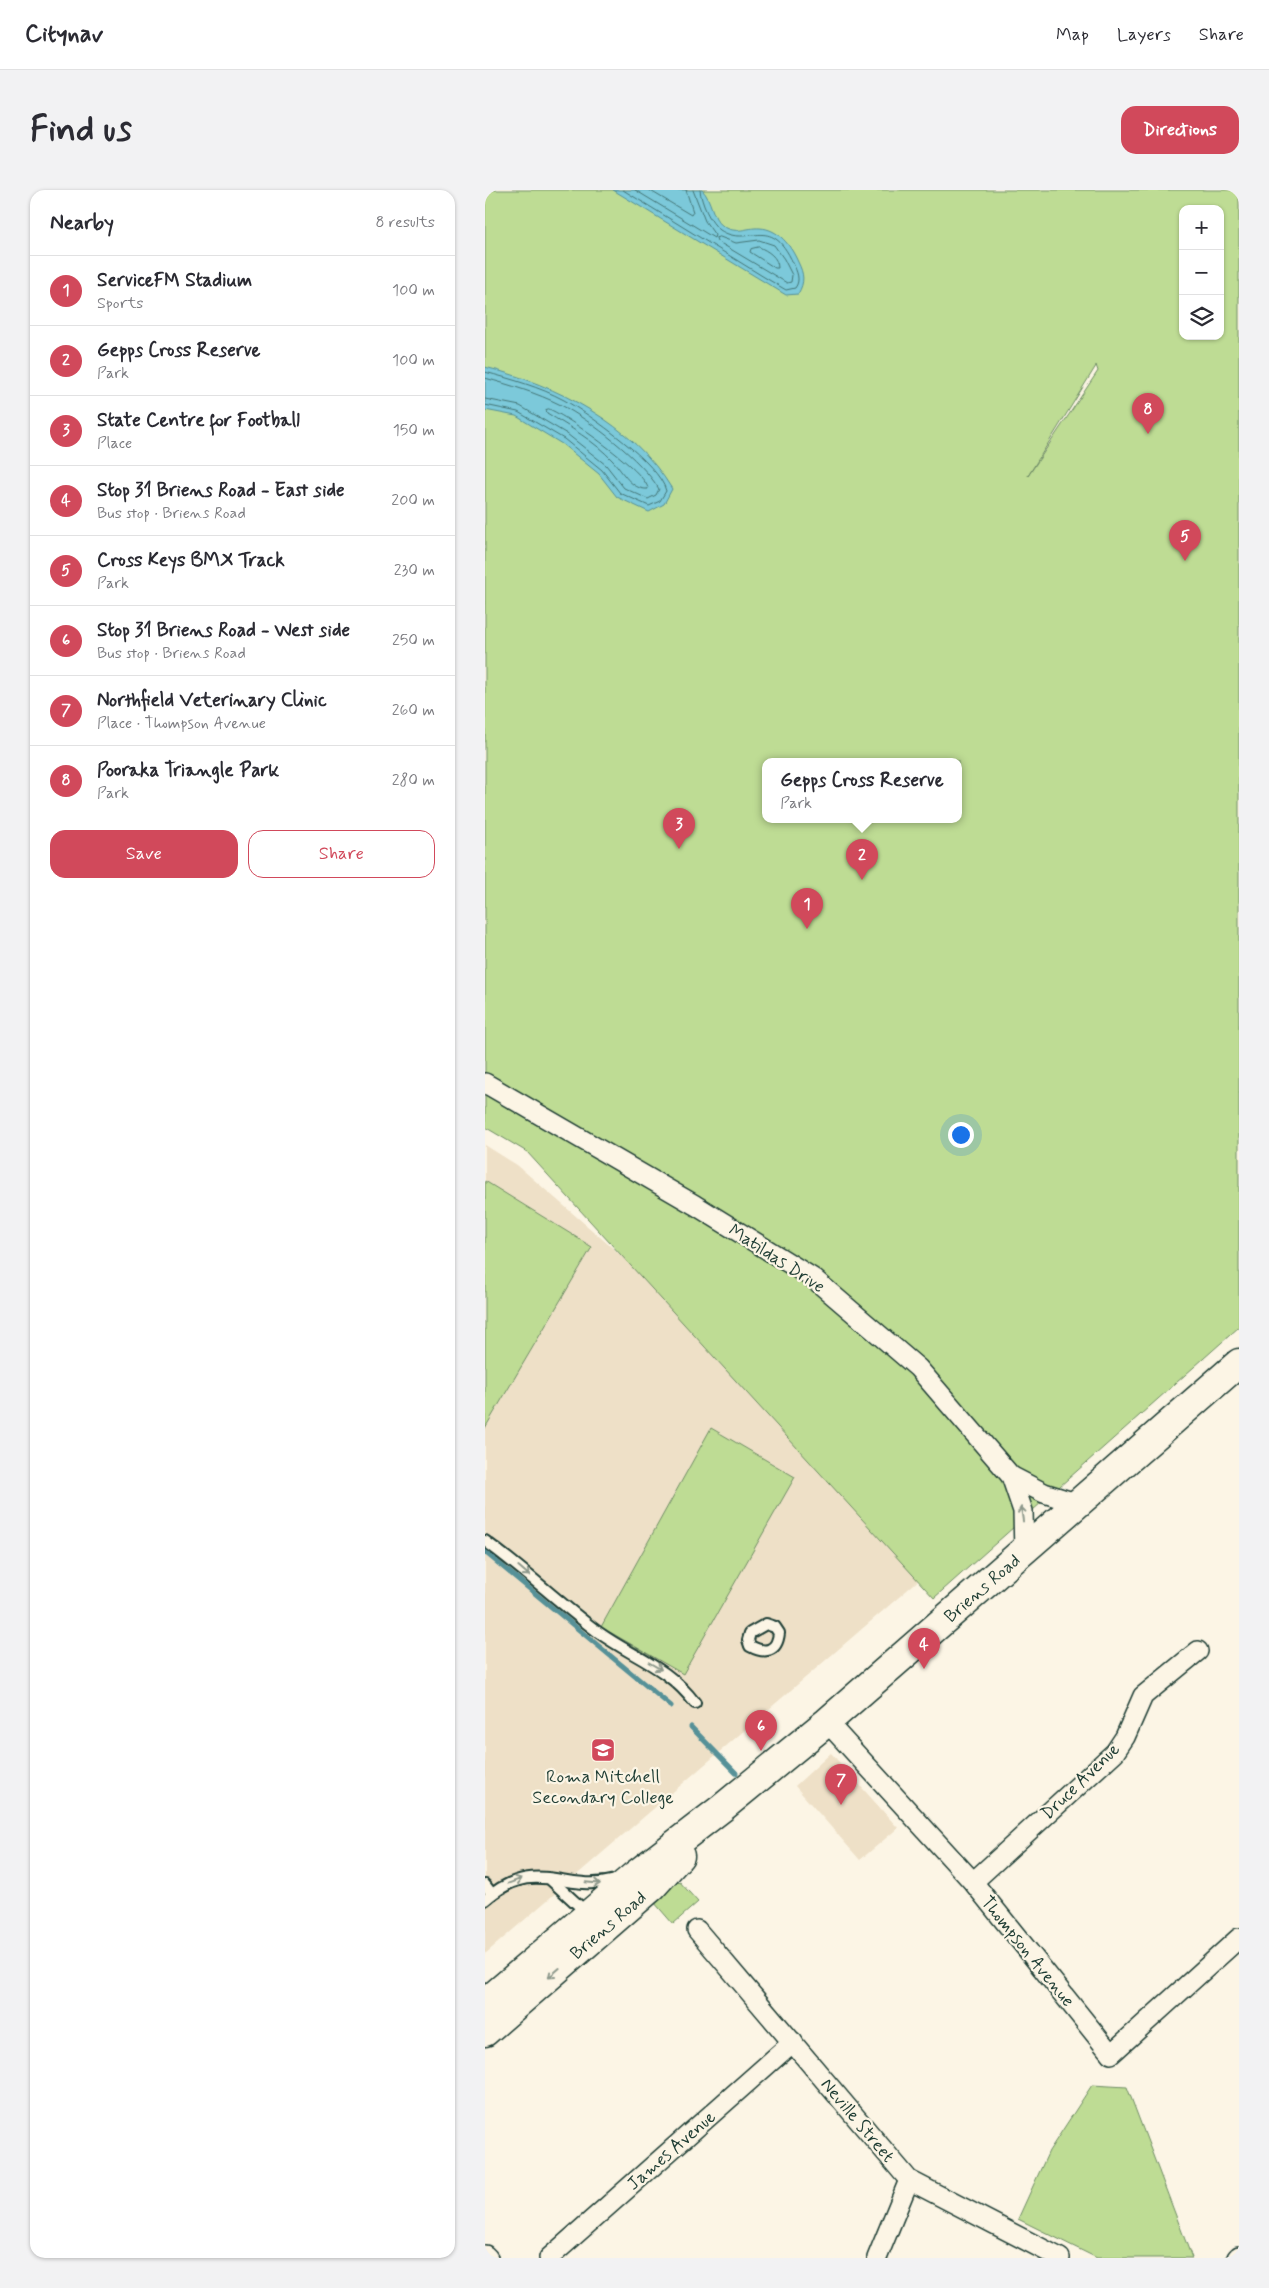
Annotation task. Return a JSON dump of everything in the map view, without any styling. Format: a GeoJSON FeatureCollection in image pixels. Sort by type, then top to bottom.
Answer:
{"type":"FeatureCollection","features":[{"type":"Feature","properties":{"kind":"main road","name":"Briens Road"},"geometry":{"type":"LineString","coordinates":[[485,2003],[635,1875],[722,1808],[827,1722],[1239,1363]]}},
{"type":"Feature","properties":{"kind":"main road","name":"Briens Road"},"geometry":{"type":"LineString","coordinates":[[485,2032],[652,1888],[722,1808]]}},
{"type":"Feature","properties":{"kind":"street","name":"Matildas Drive"},"geometry":{"type":"LineString","coordinates":[[485,1083],[695,1204],[813,1278],[918,1368],[1011,1476],[1023,1511],[1024,1552]]}},
{"type":"Feature","properties":{"kind":"street"},"geometry":{"type":"LineString","coordinates":[[1011,1476],[1044,1493],[1079,1504]]}},
{"type":"Feature","properties":{"kind":"street","name":"Druce Avenue"},"geometry":{"type":"LineString","coordinates":[[973,1882],[1115,1752],[1125,1738],[1143,1696],[1198,1651]]}},
{"type":"Feature","properties":{"kind":"street","name":"Thompson Avenue"},"geometry":{"type":"LineString","coordinates":[[827,1722],[973,1882],[1111,2054],[1239,1938]]}},
{"type":"Feature","properties":{"kind":"street","name":"Neville Street"},"geometry":{"type":"LineString","coordinates":[[697,1930],[909,2180],[1057,2257]]}},
{"type":"Feature","properties":{"kind":"street","name":"James Avenue"},"geometry":{"type":"LineString","coordinates":[[549,2258],[793,2042]]}},
{"type":"Feature","properties":{"kind":"street"},"geometry":{"type":"LineString","coordinates":[[877,2258],[909,2180]]}},
{"type":"Feature","properties":{"kind":"street"},"geometry":{"type":"LineString","coordinates":[[485,2255],[488,2258]]}},
{"type":"Feature","properties":{"kind":"lane"},"geometry":{"type":"LineString","coordinates":[[485,1541],[605,1638],[666,1672],[684,1689],[695,1703]]}},
{"type":"Feature","properties":{"kind":"lane"},"geometry":{"type":"LineString","coordinates":[[485,1885],[489,1897],[514,1881],[532,1876],[602,1884],[635,1875]]}},
{"type":"Feature","properties":{"kind":"lane"},"geometry":{"type":"LineString","coordinates":[[550,1879],[588,1914],[590,1941]]}},
{"type":"Feature","properties":{"kind":"shaded area","name":"Roma Mitchell Secondary College"},"geometry":{"type":"Polygon","coordinates":[[[485,1145],[517,1165],[957,1547],[485,1954],[485,1145]]]}},
{"type":"Feature","properties":{"kind":"shaded area"},"geometry":{"type":"Polygon","coordinates":[[[831,1753],[898,1828],[860,1860],[795,1786],[831,1753]]]}},
{"type":"Feature","properties":{"kind":"green space"},"geometry":{"type":"Polygon","coordinates":[[[485,190],[1239,190],[1239,1327],[934,1598],[527,1152],[485,1127],[485,190]],[[1096,365],[1028,476],[1098,371],[1096,365]]]}},
{"type":"Feature","properties":{"kind":"green space"},"geometry":{"type":"Polygon","coordinates":[[[485,1181],[592,1247],[485,1428],[485,1181]]]}},
{"type":"Feature","properties":{"kind":"green space"},"geometry":{"type":"Polygon","coordinates":[[[711,1428],[795,1477],[683,1674],[601,1627],[711,1428]]]}},
{"type":"Feature","properties":{"kind":"green space"},"geometry":{"type":"Polygon","coordinates":[[[679,1881],[698,1902],[673,1924],[654,1902],[679,1881]]]}},
{"type":"Feature","properties":{"kind":"green space"},"geometry":{"type":"Polygon","coordinates":[[[1092,2085],[1127,2087],[1192,2258],[1097,2258],[1018,2219],[1049,2151],[1092,2085]]]}},
{"type":"Feature","properties":{"kind":"water"},"geometry":{"type":"Polygon","coordinates":[[[613,190],[702,190],[708,198],[716,218],[723,226],[733,230],[767,229],[783,239],[792,250],[802,270],[803,282],[798,294],[786,295],[613,190]]]}},
{"type":"Feature","properties":{"kind":"water"},"geometry":{"type":"Polygon","coordinates":[[[485,367],[512,375],[566,396],[591,410],[615,427],[656,466],[672,489],[664,504],[649,512],[617,497],[599,474],[562,444],[516,416],[485,410],[485,367]]]}},
{"type":"Feature","properties":{"kind":"waterway"},"geometry":{"type":"LineString","coordinates":[[485,1552],[671,1706]]}},
{"type":"Feature","properties":{"kind":"waterway"},"geometry":{"type":"LineString","coordinates":[[691,1727],[736,1773]]}},
{"type":"Feature","properties":{"kind":"place","name":"Pooraka Triangle Park"},"geometry":{"type":"Point","coordinates":[1148,434]}},
{"type":"Feature","properties":{"kind":"place","name":"Cross Keys BMX Track"},"geometry":{"type":"Point","coordinates":[1185,561]}},
{"type":"Feature","properties":{"kind":"place","name":"State Centre for Football"},"geometry":{"type":"Point","coordinates":[679,849]}},
{"type":"Feature","properties":{"kind":"place","name":"Gepps Cross Reserve"},"geometry":{"type":"Point","coordinates":[862,880]}},
{"type":"Feature","properties":{"kind":"place","name":"ServiceFM Stadium"},"geometry":{"type":"Point","coordinates":[807,929]}},
{"type":"Feature","properties":{"kind":"place","name":"Stop 31 Briens Road - East side"},"geometry":{"type":"Point","coordinates":[924,1669]}},
{"type":"Feature","properties":{"kind":"place","name":"Roma Mitchell Secondary College"},"geometry":{"type":"Point","coordinates":[603,1750]}},
{"type":"Feature","properties":{"kind":"place","name":"Stop 31 Briens Road - West side"},"geometry":{"type":"Point","coordinates":[761,1751]}},
{"type":"Feature","properties":{"kind":"place","name":"Northfield Veterinary Clinic"},"geometry":{"type":"Point","coordinates":[841,1805]}}]}
